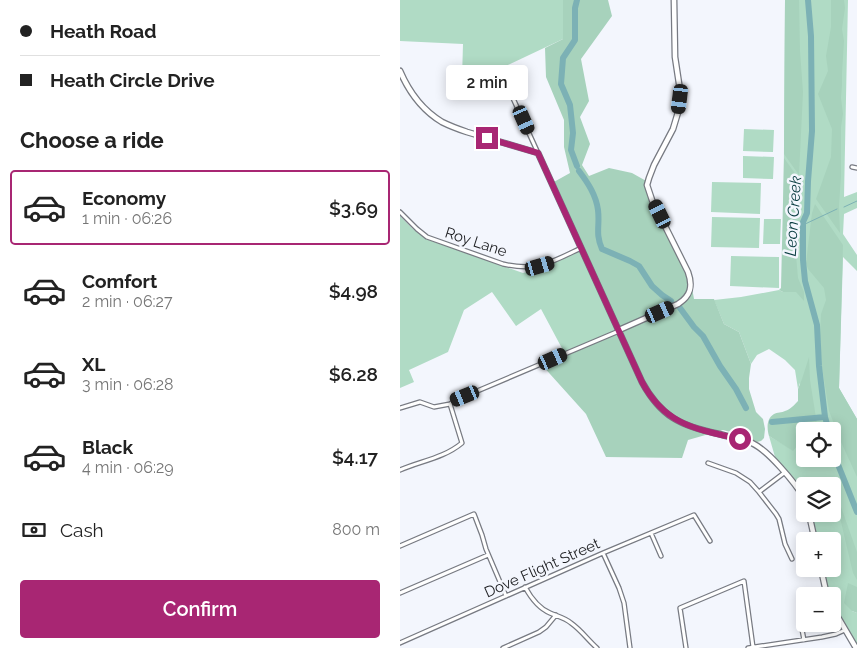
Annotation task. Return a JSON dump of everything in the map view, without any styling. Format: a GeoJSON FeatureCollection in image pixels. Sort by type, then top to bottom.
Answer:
{"type":"FeatureCollection","features":[{"type":"Feature","properties":{"kind":"street"},"geometry":{"type":"LineString","coordinates":[[400,408],[420,402],[434,407],[450,404],[678,304],[686,298],[691,290],[688,272],[652,200],[647,185],[654,165],[673,130],[679,109],[680,90],[675,57],[674,0]]}},
{"type":"Feature","properties":{"kind":"street"},"geometry":{"type":"LineString","coordinates":[[400,71],[415,99],[441,122],[454,128],[538,153]]}},
{"type":"Feature","properties":{"kind":"street"},"geometry":{"type":"LineString","coordinates":[[501,72],[646,390],[664,411],[679,422],[696,429],[740,439],[752,443],[763,450],[776,462],[796,488]]}},
{"type":"Feature","properties":{"kind":"street"},"geometry":{"type":"LineString","coordinates":[[852,167],[857,168]]}},
{"type":"Feature","properties":{"kind":"street","name":"Roy Lane"},"geometry":{"type":"LineString","coordinates":[[400,212],[427,237],[503,264],[527,268],[545,264],[582,248]]}},
{"type":"Feature","properties":{"kind":"street"},"geometry":{"type":"LineString","coordinates":[[400,470],[437,457],[462,443],[450,404]]}},
{"type":"Feature","properties":{"kind":"street"},"geometry":{"type":"LineString","coordinates":[[708,462],[736,473],[750,482],[760,492],[779,519],[785,544],[792,559]]}},
{"type":"Feature","properties":{"kind":"street"},"geometry":{"type":"LineString","coordinates":[[760,492],[784,473]]}},
{"type":"Feature","properties":{"kind":"street"},"geometry":{"type":"LineString","coordinates":[[400,546],[474,514],[488,555],[506,596]]}},
{"type":"Feature","properties":{"kind":"street","name":"Dove Flight Street"},"geometry":{"type":"LineString","coordinates":[[400,643],[694,515],[710,541]]}},
{"type":"Feature","properties":{"kind":"street"},"geometry":{"type":"LineString","coordinates":[[651,533],[660,556]]}},
{"type":"Feature","properties":{"kind":"street"},"geometry":{"type":"LineString","coordinates":[[603,553],[624,603],[630,648]]}},
{"type":"Feature","properties":{"kind":"street"},"geometry":{"type":"LineString","coordinates":[[400,593],[488,555]]}},
{"type":"Feature","properties":{"kind":"street"},"geometry":{"type":"LineString","coordinates":[[686,648],[680,608],[744,581],[753,647]]}},
{"type":"Feature","properties":{"kind":"street"},"geometry":{"type":"LineString","coordinates":[[525,588],[530,598],[537,605],[572,623],[597,648]]}},
{"type":"Feature","properties":{"kind":"street"},"geometry":{"type":"LineString","coordinates":[[503,648],[538,632],[546,627],[556,615]]}},
{"type":"Feature","properties":{"kind":"street"},"geometry":{"type":"LineString","coordinates":[[841,622],[856,648]]}},
{"type":"Feature","properties":{"kind":"street"},"geometry":{"type":"LineString","coordinates":[[748,648],[829,636],[845,629]]}},
{"type":"Feature","properties":{"kind":"street"},"geometry":{"type":"LineString","coordinates":[[802,632],[804,640]]}},
{"type":"Feature","properties":{"kind":"street"},"geometry":{"type":"LineString","coordinates":[[590,648],[593,644]]}},
{"type":"Feature","properties":{"kind":"green space"},"geometry":{"type":"Polygon","coordinates":[[[400,0],[563,0],[563,39],[472,82],[462,78],[463,44],[400,41],[400,0]]]}},
{"type":"Feature","properties":{"kind":"green space"},"geometry":{"type":"Polygon","coordinates":[[[563,0],[608,0],[612,16],[581,59],[589,101],[580,117],[590,144],[582,165],[589,176],[609,168],[632,173],[648,182],[647,185],[690,277],[694,299],[714,299],[724,324],[739,332],[751,364],[749,389],[756,412],[763,419],[765,429],[764,438],[761,441],[757,442],[723,430],[688,440],[682,458],[606,457],[586,414],[541,364],[619,330],[552,183],[570,173],[564,147],[564,120],[546,77],[545,48],[563,39],[563,0]]]}},
{"type":"Feature","properties":{"kind":"green space"},"geometry":{"type":"Polygon","coordinates":[[[785,0],[848,0],[844,197],[857,192],[857,208],[844,214],[843,234],[857,255],[857,271],[843,257],[839,388],[857,419],[857,605],[852,611],[857,613],[857,646],[841,616],[841,587],[828,587],[825,577],[841,577],[841,532],[815,532],[813,522],[841,522],[841,477],[796,477],[796,484],[775,457],[769,436],[793,450],[787,427],[803,396],[800,383],[798,389],[795,370],[769,349],[757,355],[751,364],[739,332],[724,324],[714,300],[779,290],[783,292],[785,0]]]}},
{"type":"Feature","properties":{"kind":"green space"},"geometry":{"type":"Polygon","coordinates":[[[785,0],[799,0],[803,92],[799,175],[784,154],[785,0]]]}},
{"type":"Feature","properties":{"kind":"green space"},"geometry":{"type":"Polygon","coordinates":[[[831,0],[844,0],[845,8],[842,29],[844,41],[841,98],[843,114],[839,206],[840,233],[816,199],[831,157],[832,129],[818,94],[828,71],[826,56],[831,27],[831,0]]]}},
{"type":"Feature","properties":{"kind":"green space"},"geometry":{"type":"Polygon","coordinates":[[[744,129],[774,130],[773,152],[743,151],[744,129]]]}},
{"type":"Feature","properties":{"kind":"green space"},"geometry":{"type":"Polygon","coordinates":[[[743,156],[774,157],[773,179],[743,178],[743,156]]]}},
{"type":"Feature","properties":{"kind":"green space"},"geometry":{"type":"Polygon","coordinates":[[[784,158],[799,179],[795,243],[798,278],[804,292],[804,301],[796,292],[783,292],[779,290],[781,288],[784,158]]]}},
{"type":"Feature","properties":{"kind":"green space"},"geometry":{"type":"Polygon","coordinates":[[[712,182],[761,183],[760,214],[711,212],[712,182]]]}},
{"type":"Feature","properties":{"kind":"green space"},"geometry":{"type":"Polygon","coordinates":[[[815,204],[843,245],[839,388],[857,419],[857,477],[841,442],[841,422],[833,422],[829,411],[822,367],[820,336],[821,314],[826,300],[824,288],[808,269],[806,263],[812,213],[815,204]]]}},
{"type":"Feature","properties":{"kind":"green space"},"geometry":{"type":"Polygon","coordinates":[[[400,216],[426,239],[523,273],[540,268],[581,248],[619,330],[565,354],[541,309],[516,326],[492,292],[464,310],[448,352],[409,370],[414,382],[400,388],[400,216]]]}},
{"type":"Feature","properties":{"kind":"green space"},"geometry":{"type":"Polygon","coordinates":[[[712,217],[760,218],[759,248],[711,247],[712,217]]]}},
{"type":"Feature","properties":{"kind":"green space"},"geometry":{"type":"Polygon","coordinates":[[[764,219],[781,219],[780,244],[763,244],[764,219]]]}},
{"type":"Feature","properties":{"kind":"green space"},"geometry":{"type":"Polygon","coordinates":[[[731,256],[779,257],[779,288],[730,286],[731,256]]]}},
{"type":"Feature","properties":{"kind":"green space"},"geometry":{"type":"Polygon","coordinates":[[[809,357],[810,380],[817,422],[796,422],[796,447],[793,451],[769,436],[768,424],[771,416],[784,412],[798,401],[798,389],[809,357]]]}},
{"type":"Feature","properties":{"kind":"green space"},"geometry":{"type":"Polygon","coordinates":[[[841,507],[857,552],[857,580],[853,573],[841,522],[841,507]]]}},
{"type":"Feature","properties":{"kind":"green space"},"geometry":{"type":"Polygon","coordinates":[[[848,583],[857,587],[857,613],[844,603],[848,583]]]}},
{"type":"Feature","properties":{"kind":"waterway"},"geometry":{"type":"LineString","coordinates":[[577,0],[575,8],[575,40],[563,58],[561,84],[570,105],[573,133],[571,150],[577,166]]}},
{"type":"Feature","properties":{"kind":"waterway","name":"Leon Creek"},"geometry":{"type":"LineString","coordinates":[[808,0],[811,36],[812,131],[807,213],[803,222],[803,260],[805,281],[817,325],[819,366],[826,422]]}},
{"type":"Feature","properties":{"kind":"waterway"},"geometry":{"type":"LineString","coordinates":[[579,171],[595,199],[598,210],[598,234],[602,249],[639,266],[652,286],[671,301]]}},
{"type":"Feature","properties":{"kind":"waterway"},"geometry":{"type":"LineString","coordinates":[[844,207],[857,201]]}},
{"type":"Feature","properties":{"kind":"waterway"},"geometry":{"type":"LineString","coordinates":[[803,225],[837,209]]}},
{"type":"Feature","properties":{"kind":"waterway"},"geometry":{"type":"LineString","coordinates":[[680,308],[703,336],[746,408]]}},
{"type":"Feature","properties":{"kind":"waterway"},"geometry":{"type":"LineString","coordinates":[[772,422],[825,417]]}},
{"type":"Feature","properties":{"kind":"waterway","name":"Leon Creek"},"geometry":{"type":"LineString","coordinates":[[839,467],[857,512]]}},
{"type":"Feature","properties":{"kind":"route"},"geometry":{"type":"LineString","coordinates":[[487,138],[538,153],[642,382],[657,404],[671,417],[687,426],[740,439]]}}]}
